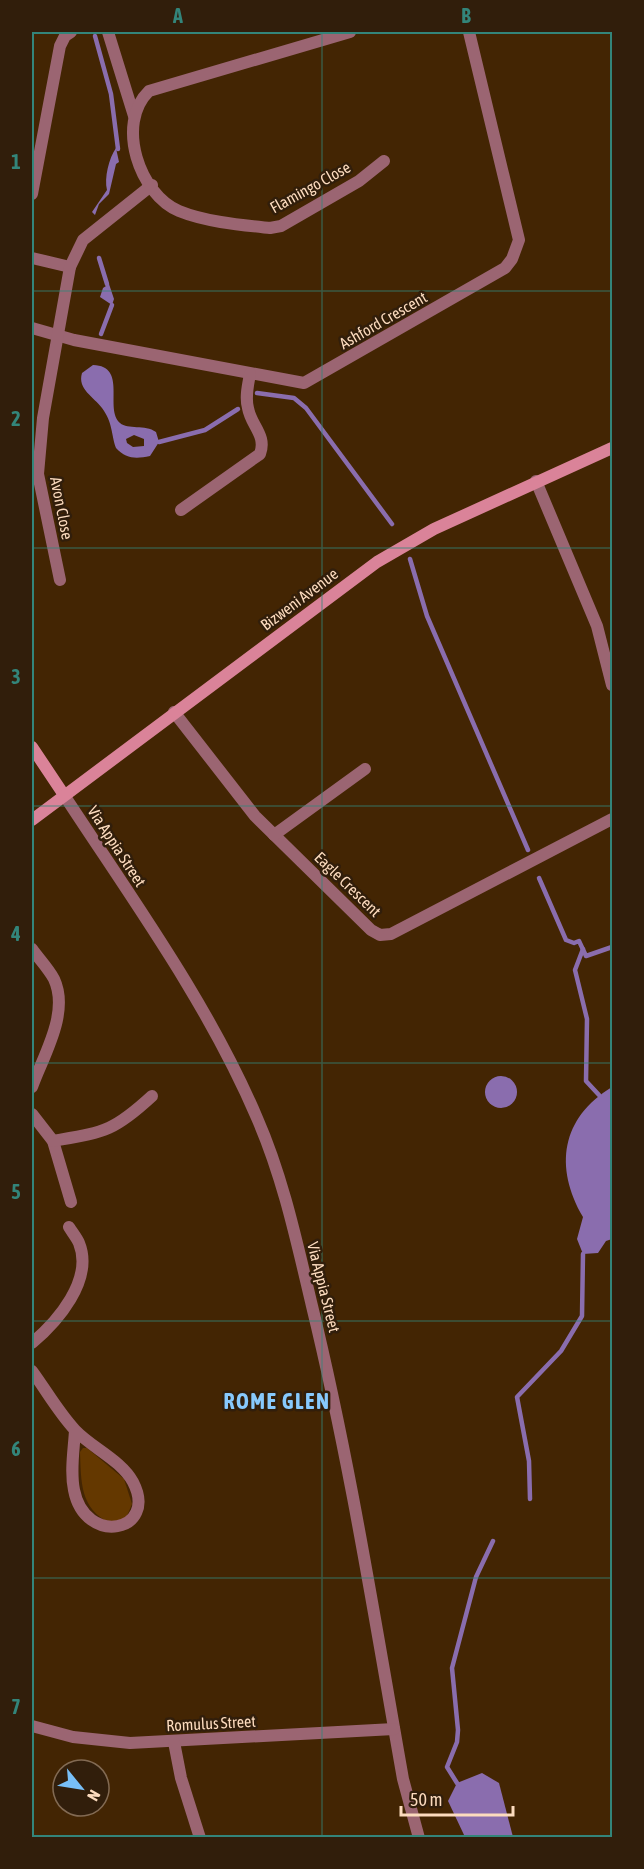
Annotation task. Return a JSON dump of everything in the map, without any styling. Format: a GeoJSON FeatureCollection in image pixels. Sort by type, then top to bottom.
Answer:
{"type":"FeatureCollection","features":[{"type":"Feature","properties":{"kind":"street"},"geometry":{"type":"LineString","coordinates":[[32,194],[60,46],[64,36],[71,32]]}},
{"type":"Feature","properties":{"kind":"street","name":"Flamingo Close"},"geometry":{"type":"LineString","coordinates":[[108,32],[134,116],[136,160],[162,199],[178,211],[270,228],[281,226],[358,181],[384,161]]}},
{"type":"Feature","properties":{"kind":"street"},"geometry":{"type":"LineString","coordinates":[[134,116],[140,102],[155,88],[350,32]]}},
{"type":"Feature","properties":{"kind":"street","name":"Ashford Crescent"},"geometry":{"type":"LineString","coordinates":[[32,328],[250,374],[304,383],[505,268],[512,259],[519,240],[468,32]]}},
{"type":"Feature","properties":{"kind":"street","name":"Avon Close"},"geometry":{"type":"LineString","coordinates":[[60,580],[38,474],[43,418],[70,267],[83,240],[152,185]]}},
{"type":"Feature","properties":{"kind":"street"},"geometry":{"type":"LineString","coordinates":[[32,258],[70,267]]}},
{"type":"Feature","properties":{"kind":"street"},"geometry":{"type":"LineString","coordinates":[[182,510],[260,454],[263,440],[248,412],[246,401],[250,374]]}},
{"type":"Feature","properties":{"kind":"street","name":"Bizweni Avenue"},"geometry":{"type":"LineString","coordinates":[[32,820],[385,556],[434,529],[612,448]]}},
{"type":"Feature","properties":{"kind":"street"},"geometry":{"type":"LineString","coordinates":[[536,481],[597,626],[612,685]]}},
{"type":"Feature","properties":{"kind":"street","name":"Eagle Crescent"},"geometry":{"type":"LineString","coordinates":[[174,712],[229,785],[273,835],[371,930],[386,935],[612,819]]}},
{"type":"Feature","properties":{"kind":"street"},"geometry":{"type":"LineString","coordinates":[[32,747],[64,795]]}},
{"type":"Feature","properties":{"kind":"street"},"geometry":{"type":"LineString","coordinates":[[273,835],[365,769]]}},
{"type":"Feature","properties":{"kind":"street","name":"Via Appia Street"},"geometry":{"type":"LineString","coordinates":[[64,795],[193,997],[256,1115],[272,1156],[332,1394],[405,1789],[418,1838]]}},
{"type":"Feature","properties":{"kind":"street"},"geometry":{"type":"LineString","coordinates":[[32,949],[54,980],[59,999],[56,1021],[32,1087]]}},
{"type":"Feature","properties":{"kind":"street"},"geometry":{"type":"LineString","coordinates":[[53,1141],[107,1130],[124,1122],[152,1096]]}},
{"type":"Feature","properties":{"kind":"street"},"geometry":{"type":"LineString","coordinates":[[32,1114],[53,1141],[71,1202]]}},
{"type":"Feature","properties":{"kind":"street"},"geometry":{"type":"LineString","coordinates":[[32,1343],[64,1309],[82,1270],[79,1242],[69,1227]]}},
{"type":"Feature","properties":{"kind":"street"},"geometry":{"type":"LineString","coordinates":[[32,1371],[75,1430],[123,1469],[132,1481],[138,1498],[138,1507],[135,1515],[127,1524],[116,1528],[95,1523],[78,1503],[72,1474],[75,1430]]}},
{"type":"Feature","properties":{"kind":"street","name":"Romulus Street"},"geometry":{"type":"LineString","coordinates":[[32,1726],[104,1742],[174,1742],[394,1729]]}},
{"type":"Feature","properties":{"kind":"street"},"geometry":{"type":"LineString","coordinates":[[174,1742],[181,1778],[200,1838]]}},
{"type":"Feature","properties":{"kind":"shaded area"},"geometry":{"type":"Polygon","coordinates":[[[116,148],[119,162],[116,164],[109,194],[99,204],[95,215],[92,212],[107,190],[108,168],[116,148]]]}},
{"type":"Feature","properties":{"kind":"shaded area"},"geometry":{"type":"Polygon","coordinates":[[[109,284],[114,299],[112,305],[100,297],[103,288],[109,284]]]}},
{"type":"Feature","properties":{"kind":"shaded area"},"geometry":{"type":"Polygon","coordinates":[[[93,365],[104,367],[110,373],[113,380],[114,408],[120,423],[156,432],[159,442],[150,456],[132,457],[116,448],[108,419],[102,408],[84,388],[82,373],[93,365]],[[134,435],[126,439],[127,443],[133,447],[144,446],[144,439],[134,435]]]}},
{"type":"Feature","properties":{"kind":"shaded area"},"geometry":{"type":"Polygon","coordinates":[[[501,1076],[512,1081],[517,1092],[512,1103],[501,1108],[490,1103],[485,1092],[490,1081],[501,1076]]]}},
{"type":"Feature","properties":{"kind":"shaded area"},"geometry":{"type":"Polygon","coordinates":[[[612,1087],[612,1239],[606,1241],[598,1253],[583,1254],[577,1239],[583,1217],[568,1180],[566,1162],[568,1145],[573,1129],[582,1113],[595,1099],[612,1087]]]}},
{"type":"Feature","properties":{"kind":"shaded area"},"geometry":{"type":"Polygon","coordinates":[[[83,1448],[87,1448],[124,1479],[132,1504],[126,1518],[110,1523],[100,1517],[88,1502],[82,1484],[80,1452],[83,1448]]]}},
{"type":"Feature","properties":{"kind":"shaded area"},"geometry":{"type":"Polygon","coordinates":[[[482,1773],[499,1783],[513,1837],[465,1837],[448,1801],[457,1783],[482,1773]]]}},
{"type":"Feature","properties":{"kind":"waterway"},"geometry":{"type":"LineString","coordinates":[[95,36],[111,94],[118,149]]}},
{"type":"Feature","properties":{"kind":"waterway"},"geometry":{"type":"LineString","coordinates":[[99,258],[107,284]]}},
{"type":"Feature","properties":{"kind":"waterway"},"geometry":{"type":"LineString","coordinates":[[101,334],[112,305]]}},
{"type":"Feature","properties":{"kind":"waterway"},"geometry":{"type":"LineString","coordinates":[[257,393],[294,398],[306,408],[392,524]]}},
{"type":"Feature","properties":{"kind":"waterway"},"geometry":{"type":"LineString","coordinates":[[159,442],[205,430],[238,409]]}},
{"type":"Feature","properties":{"kind":"waterway"},"geometry":{"type":"LineString","coordinates":[[410,559],[427,616],[528,850]]}},
{"type":"Feature","properties":{"kind":"waterway"},"geometry":{"type":"LineString","coordinates":[[539,878],[566,940],[574,943],[579,941],[586,956],[612,947]]}},
{"type":"Feature","properties":{"kind":"waterway"},"geometry":{"type":"LineString","coordinates":[[583,949],[575,970],[587,1019],[586,1081],[599,1095]]}},
{"type":"Feature","properties":{"kind":"waterway"},"geometry":{"type":"LineString","coordinates":[[530,1499],[529,1461],[517,1397],[561,1351],[582,1316],[583,1254]]}},
{"type":"Feature","properties":{"kind":"waterway"},"geometry":{"type":"LineString","coordinates":[[457,1783],[447,1767],[457,1742],[458,1730],[452,1668],[476,1577],[493,1541]]}},
{"type":"Feature","properties":{"kind":"district","name":"ROME GLEN"},"geometry":{"type":"Point","coordinates":[277,1401]}}]}
